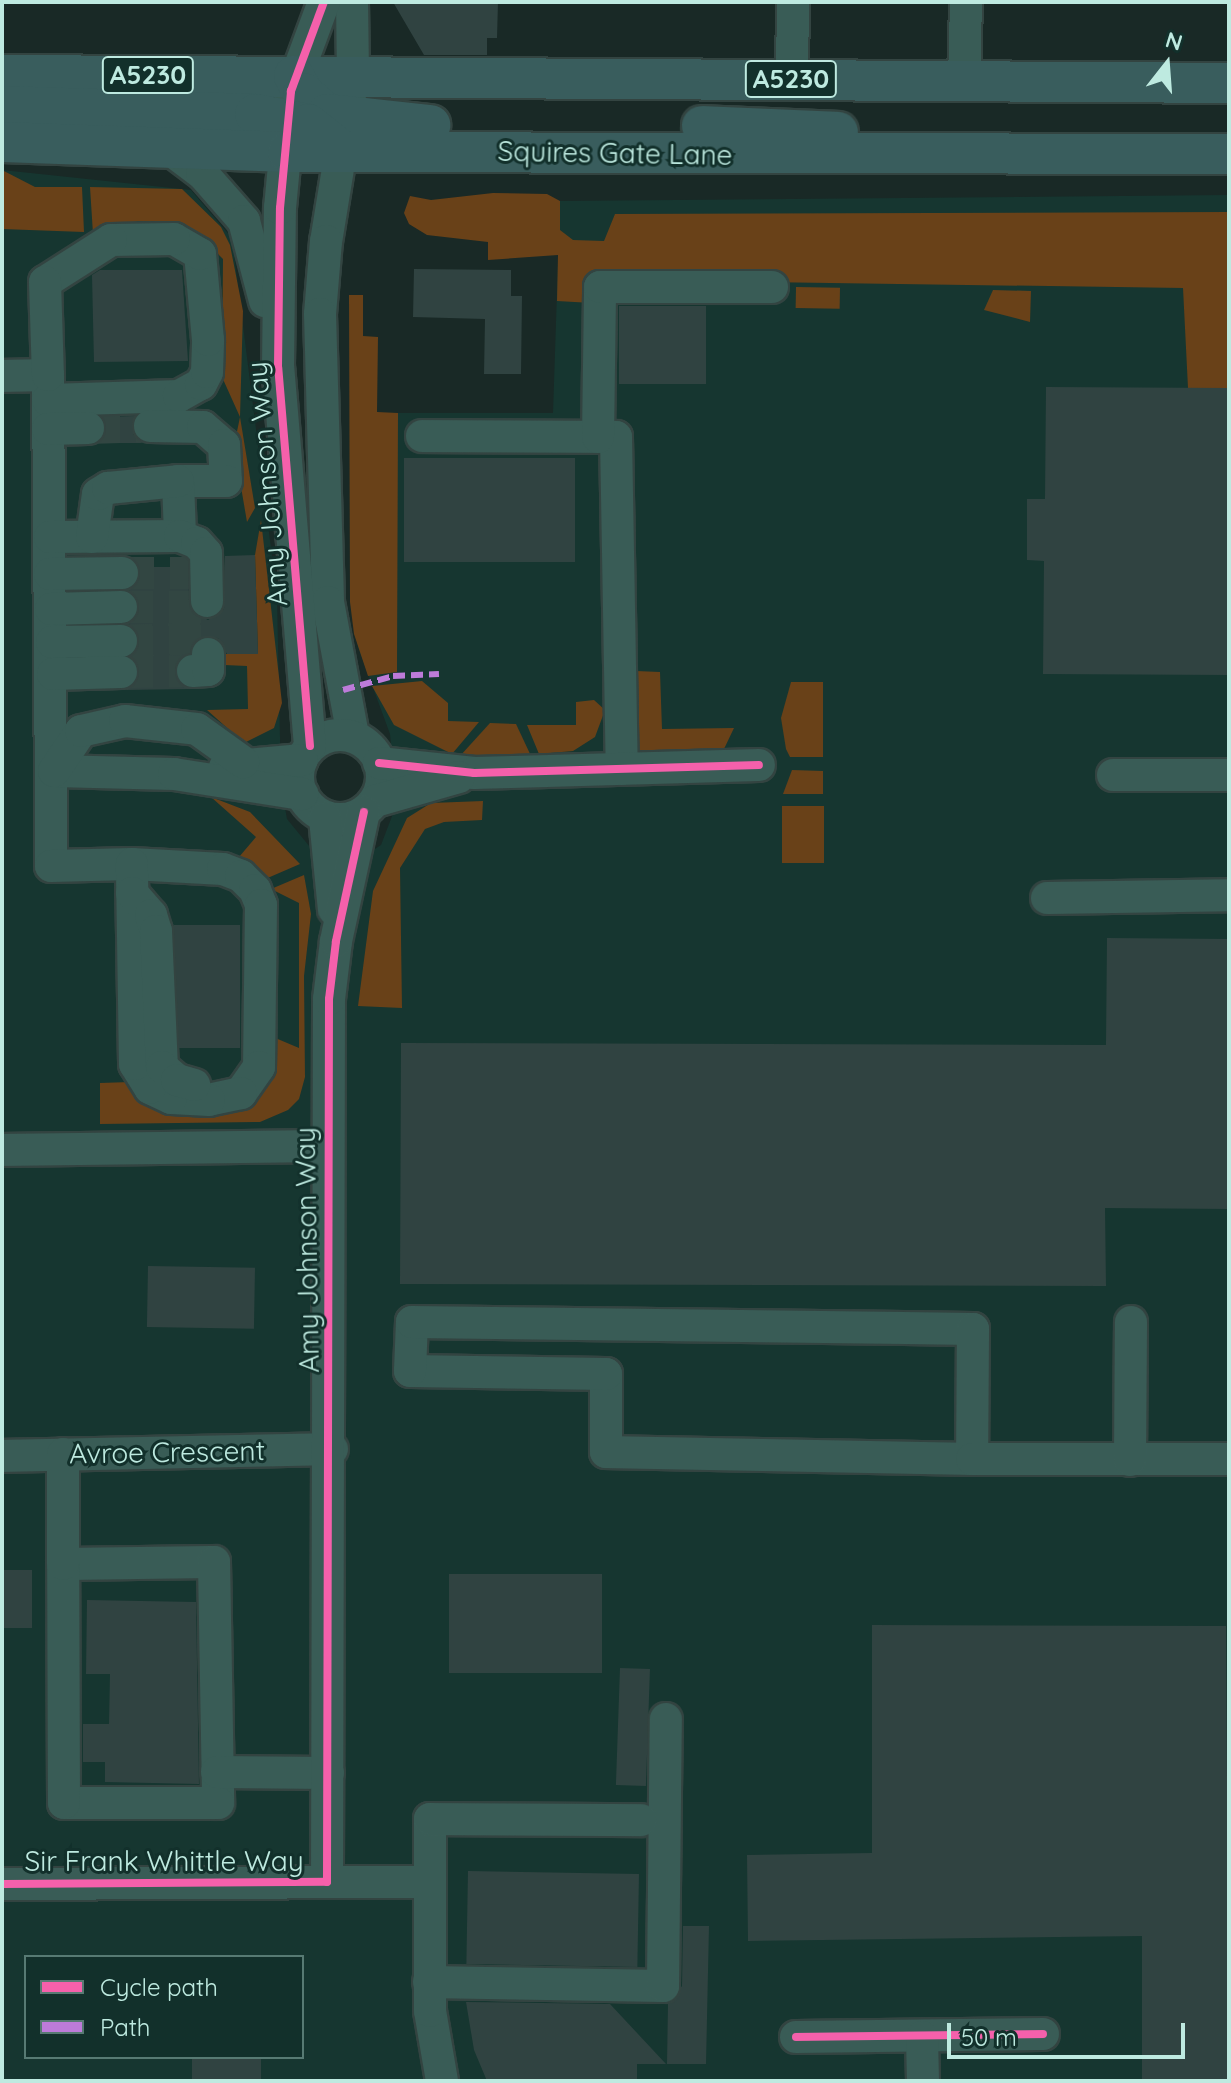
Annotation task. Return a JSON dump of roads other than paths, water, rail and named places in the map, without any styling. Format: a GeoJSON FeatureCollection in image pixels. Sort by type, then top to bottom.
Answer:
{"type":"FeatureCollection","features":[{"type":"Feature","properties":{"kind":"main road","name":"A5230"},"geometry":{"type":"LineString","coordinates":[[2,75],[1229,83]]}},
{"type":"Feature","properties":{"kind":"main road"},"geometry":{"type":"LineString","coordinates":[[294,76],[315,105],[344,136]]}},
{"type":"Feature","properties":{"kind":"main road"},"geometry":{"type":"LineString","coordinates":[[2,106],[240,113],[284,135]]}},
{"type":"Feature","properties":{"kind":"main road"},"geometry":{"type":"LineString","coordinates":[[2,142],[171,150],[284,135],[344,136],[421,125],[780,127],[1016,156],[1229,154]]}},
{"type":"Feature","properties":{"kind":"street","name":"Amy Johnson Way"},"geometry":{"type":"LineString","coordinates":[[306,753],[278,367],[284,135],[294,76],[324,2]]}},
{"type":"Feature","properties":{"kind":"street","name":"Amy Johnson Way"},"geometry":{"type":"LineString","coordinates":[[352,2],[353,77],[320,314],[328,602],[353,735]]}},
{"type":"Feature","properties":{"kind":"street"},"geometry":{"type":"LineString","coordinates":[[792,79],[793,2]]}},
{"type":"Feature","properties":{"kind":"street"},"geometry":{"type":"LineString","coordinates":[[964,80],[966,2]]}},
{"type":"Feature","properties":{"kind":"street","name":"Amy Johnson Way"},"geometry":{"type":"LineString","coordinates":[[171,150],[202,173],[244,221],[260,275],[278,367]]}},
{"type":"Feature","properties":{"kind":"street"},"geometry":{"type":"LineString","coordinates":[[48,401],[179,396],[201,384],[207,372],[208,340],[200,254],[187,243],[111,240],[45,282],[54,771],[51,866],[132,879],[223,869],[241,876],[255,890],[261,905],[259,1067],[241,1093],[209,1100],[171,1098],[150,1088],[135,1064],[132,879]]}},
{"type":"Feature","properties":{"kind":"street"},"geometry":{"type":"LineString","coordinates":[[598,437],[600,287],[772,287]]}},
{"type":"Feature","properties":{"kind":"street"},"geometry":{"type":"LineString","coordinates":[[2,376],[48,401],[88,428]]}},
{"type":"Feature","properties":{"kind":"street"},"geometry":{"type":"LineString","coordinates":[[92,537],[98,494],[129,484],[226,481],[224,445],[203,427],[150,426]]}},
{"type":"Feature","properties":{"kind":"street"},"geometry":{"type":"LineString","coordinates":[[422,436],[616,437],[622,769]]}},
{"type":"Feature","properties":{"kind":"street"},"geometry":{"type":"LineString","coordinates":[[178,481],[180,536]]}},
{"type":"Feature","properties":{"kind":"street"},"geometry":{"type":"LineString","coordinates":[[50,537],[180,536],[206,553],[201,583]]}},
{"type":"Feature","properties":{"kind":"street"},"geometry":{"type":"LineString","coordinates":[[50,574],[122,573]]}},
{"type":"Feature","properties":{"kind":"street"},"geometry":{"type":"LineString","coordinates":[[51,609],[121,607]]}},
{"type":"Feature","properties":{"kind":"street"},"geometry":{"type":"LineString","coordinates":[[52,642],[121,656],[53,674]]}},
{"type":"Feature","properties":{"kind":"street"},"geometry":{"type":"LineString","coordinates":[[54,771],[81,731],[125,721],[197,729],[243,762]]}},
{"type":"Feature","properties":{"kind":"street"},"geometry":{"type":"LineString","coordinates":[[174,774],[306,753],[332,735],[353,735],[370,747],[379,763],[382,776],[370,807]]}},
{"type":"Feature","properties":{"kind":"street"},"geometry":{"type":"LineString","coordinates":[[306,753],[302,794],[312,809],[325,818],[343,819],[474,773]]}},
{"type":"Feature","properties":{"kind":"street"},"geometry":{"type":"LineString","coordinates":[[379,763],[474,773],[759,765]]}},
{"type":"Feature","properties":{"kind":"street"},"geometry":{"type":"LineString","coordinates":[[54,771],[174,774],[302,794]]}},
{"type":"Feature","properties":{"kind":"street"},"geometry":{"type":"LineString","coordinates":[[1113,775],[1229,775]]}},
{"type":"Feature","properties":{"kind":"street","name":"Amy Johnson Way"},"geometry":{"type":"LineString","coordinates":[[327,1882],[332,1449],[327,1146],[329,999],[336,941],[370,807]]}},
{"type":"Feature","properties":{"kind":"street","name":"Amy Johnson Way"},"geometry":{"type":"LineString","coordinates":[[325,818],[336,941]]}},
{"type":"Feature","properties":{"kind":"street"},"geometry":{"type":"LineString","coordinates":[[1047,898],[1229,895]]}},
{"type":"Feature","properties":{"kind":"street"},"geometry":{"type":"LineString","coordinates":[[2,1150],[327,1146]]}},
{"type":"Feature","properties":{"kind":"street"},"geometry":{"type":"LineString","coordinates":[[972,1459],[973,1329],[412,1322],[410,1371],[606,1374],[606,1452],[972,1459],[1229,1459]]}},
{"type":"Feature","properties":{"kind":"street"},"geometry":{"type":"LineString","coordinates":[[1130,1460],[1131,1322]]}},
{"type":"Feature","properties":{"kind":"street","name":"Avroe Crescent"},"geometry":{"type":"LineString","coordinates":[[2,1456],[332,1449]]}},
{"type":"Feature","properties":{"kind":"street"},"geometry":{"type":"LineString","coordinates":[[63,1454],[63,1564],[64,1803],[218,1803],[214,1562],[63,1564]]}},
{"type":"Feature","properties":{"kind":"street"},"geometry":{"type":"LineString","coordinates":[[429,1982],[663,1986],[666,1719]]}},
{"type":"Feature","properties":{"kind":"street"},"geometry":{"type":"LineString","coordinates":[[217,1772],[328,1773]]}},
{"type":"Feature","properties":{"kind":"street"},"geometry":{"type":"LineString","coordinates":[[442,2081],[429,1982],[430,1819],[641,1820]]}},
{"type":"Feature","properties":{"kind":"street","name":"Sir Frank Whittle Way"},"geometry":{"type":"LineString","coordinates":[[2,1884],[429,1882]]}},
{"type":"Feature","properties":{"kind":"street"},"geometry":{"type":"LineString","coordinates":[[796,2037],[1043,2034]]}},
{"type":"Feature","properties":{"kind":"street"},"geometry":{"type":"LineString","coordinates":[[922,2037],[923,2081]]}},
{"type":"Feature","properties":{"kind":"tunnel"},"geometry":{"type":"LineString","coordinates":[[88,428],[150,426]]}},
{"type":"Feature","properties":{"kind":"tunnel"},"geometry":{"type":"LineString","coordinates":[[122,573],[189,573]]}},
{"type":"Feature","properties":{"kind":"tunnel"},"geometry":{"type":"LineString","coordinates":[[121,607],[207,607]]}},
{"type":"Feature","properties":{"kind":"tunnel"},"geometry":{"type":"LineString","coordinates":[[121,641],[207,638]]}},
{"type":"Feature","properties":{"kind":"tunnel"},"geometry":{"type":"LineString","coordinates":[[121,672],[193,671]]}}]}
